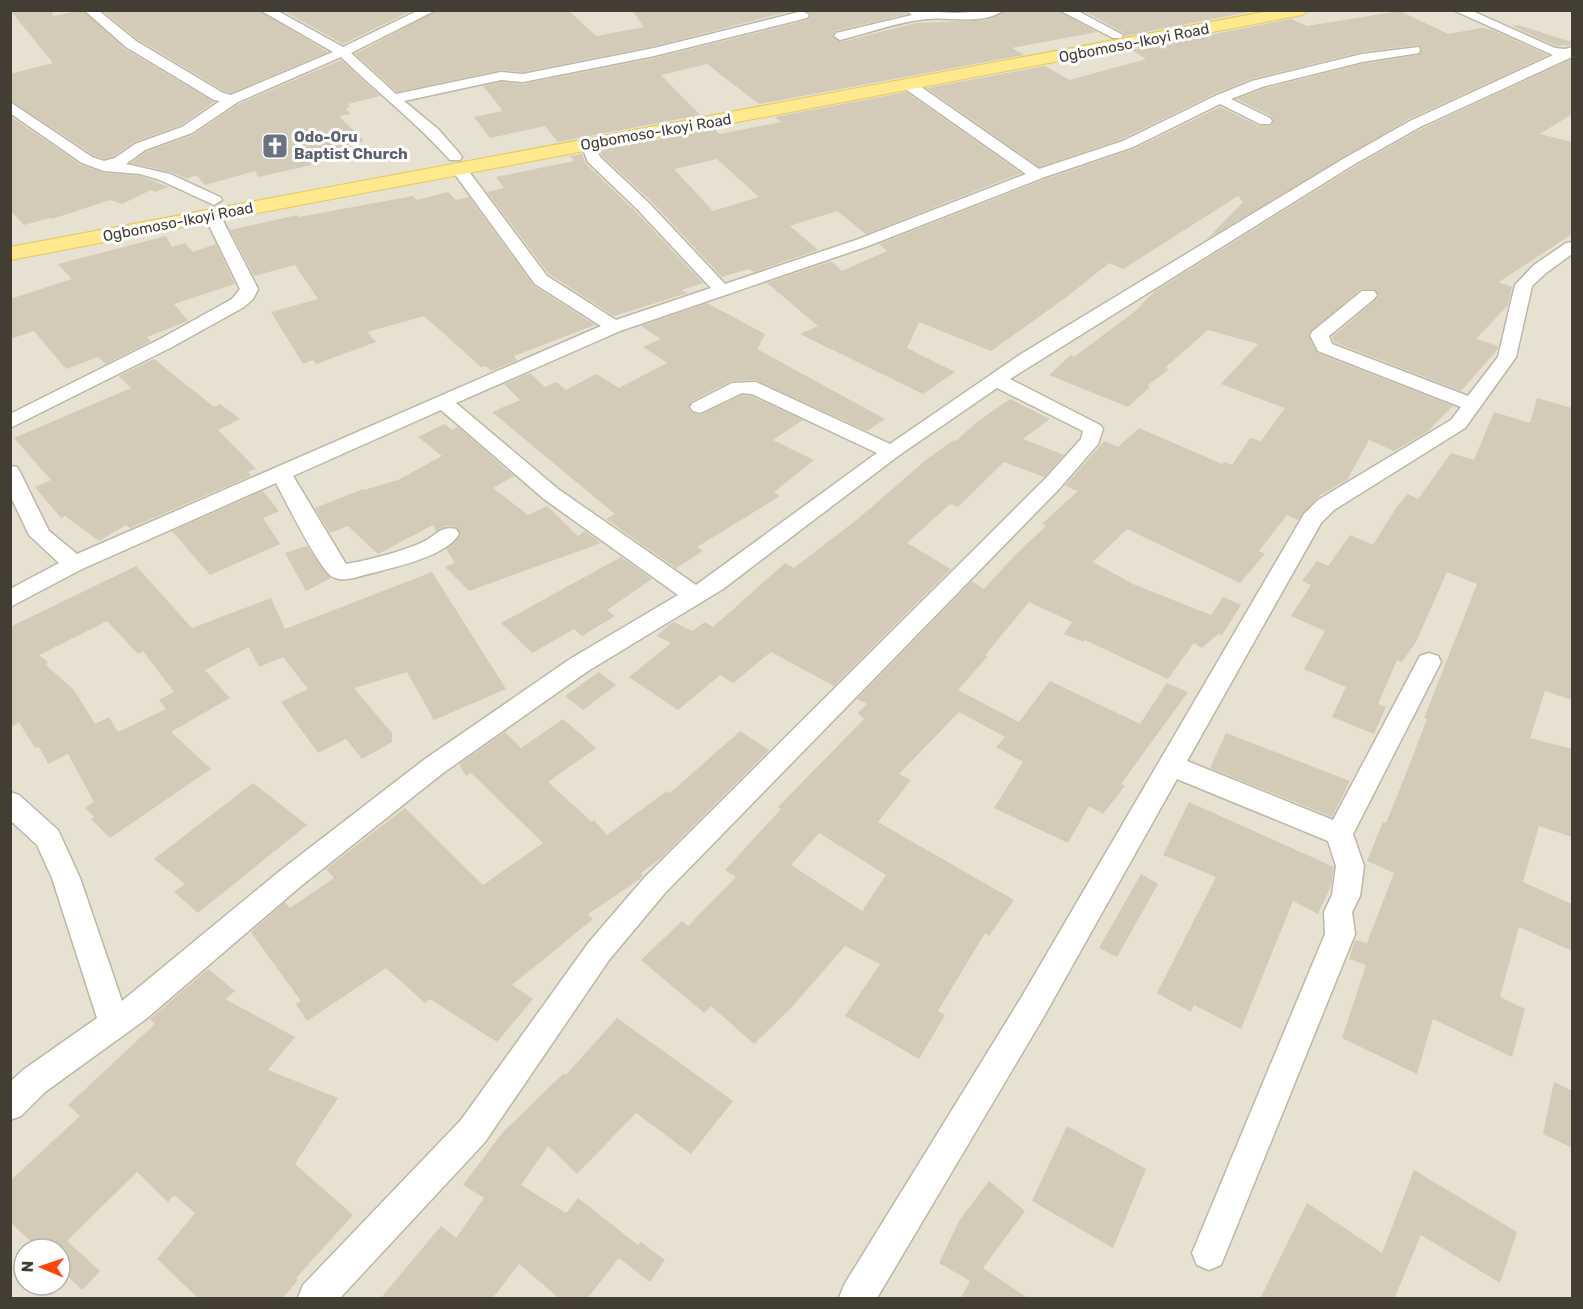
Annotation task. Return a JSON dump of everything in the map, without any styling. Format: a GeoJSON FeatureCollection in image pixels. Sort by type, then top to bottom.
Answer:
{"type":"FeatureCollection","features":[{"type":"Feature","properties":{"kind":"main road","name":"Ogbomoso-Ikoyi Road"},"geometry":{"type":"LineString","coordinates":[[10,238],[213,208],[1248,10]]}},
{"type":"Feature","properties":{"kind":"main road","name":"Ogbomoso-Ikoyi Road"},"geometry":{"type":"LineString","coordinates":[[460,162],[588,144],[909,86],[1302,10]]}},
{"type":"Feature","properties":{"kind":"main road","name":"Ogbomoso-Ikoyi Road"},"geometry":{"type":"LineString","coordinates":[[10,254],[213,208]]}},
{"type":"Feature","properties":{"kind":"street"},"geometry":{"type":"LineString","coordinates":[[90,10],[131,44],[219,97],[233,99]]}},
{"type":"Feature","properties":{"kind":"street"},"geometry":{"type":"LineString","coordinates":[[266,10],[343,52],[393,99],[433,132],[460,162],[462,173],[541,280],[614,327]]}},
{"type":"Feature","properties":{"kind":"street"},"geometry":{"type":"LineString","coordinates":[[104,166],[120,160],[140,147],[187,130],[233,99],[343,52],[430,10]]}},
{"type":"Feature","properties":{"kind":"street"},"geometry":{"type":"LineString","coordinates":[[911,10],[926,15],[960,17],[998,10]]}},
{"type":"Feature","properties":{"kind":"street"},"geometry":{"type":"LineString","coordinates":[[1065,10],[1117,35]]}},
{"type":"Feature","properties":{"kind":"street"},"geometry":{"type":"LineString","coordinates":[[1459,10],[1552,51],[1570,53]]}},
{"type":"Feature","properties":{"kind":"street"},"geometry":{"type":"LineString","coordinates":[[393,99],[501,76],[523,78],[654,52],[803,15]]}},
{"type":"Feature","properties":{"kind":"street"},"geometry":{"type":"LineString","coordinates":[[840,36],[926,15]]}},
{"type":"Feature","properties":{"kind":"street"},"geometry":{"type":"LineString","coordinates":[[10,599],[74,564],[614,327],[862,243],[1037,175],[1128,144],[1220,99],[1257,84],[1362,58],[1414,50]]}},
{"type":"Feature","properties":{"kind":"street"},"geometry":{"type":"LineString","coordinates":[[10,1105],[34,1081],[114,1024],[291,878],[434,766],[579,665],[715,584],[891,452],[1028,358],[1348,162],[1415,124],[1570,53]]}},
{"type":"Feature","properties":{"kind":"street"},"geometry":{"type":"LineString","coordinates":[[909,86],[1037,175]]}},
{"type":"Feature","properties":{"kind":"street"},"geometry":{"type":"LineString","coordinates":[[1220,99],[1265,121]]}},
{"type":"Feature","properties":{"kind":"street"},"geometry":{"type":"LineString","coordinates":[[10,106],[87,160],[104,166],[141,170],[165,177],[213,208],[249,289],[247,295],[238,303],[166,344],[10,422]]}},
{"type":"Feature","properties":{"kind":"street"},"geometry":{"type":"LineString","coordinates":[[588,144],[593,159],[643,206],[723,291]]}},
{"type":"Feature","properties":{"kind":"street"},"geometry":{"type":"LineString","coordinates":[[857,1299],[1032,1008],[1312,519],[1326,505],[1458,424],[1508,357],[1509,342],[1524,285],[1540,269],[1572,247]]}},
{"type":"Feature","properties":{"kind":"street"},"geometry":{"type":"LineString","coordinates":[[1368,295],[1319,335],[1324,347],[1471,404]]}},
{"type":"Feature","properties":{"kind":"street"},"geometry":{"type":"LineString","coordinates":[[316,1299],[473,1131],[599,951],[655,885],[1052,484],[1091,440],[1093,429],[998,380]]}},
{"type":"Feature","properties":{"kind":"street"},"geometry":{"type":"LineString","coordinates":[[700,407],[739,387],[756,388],[891,452]]}},
{"type":"Feature","properties":{"kind":"street"},"geometry":{"type":"LineString","coordinates":[[443,402],[551,494],[695,596]]}},
{"type":"Feature","properties":{"kind":"street"},"geometry":{"type":"LineString","coordinates":[[10,472],[40,535],[74,564]]}},
{"type":"Feature","properties":{"kind":"street"},"geometry":{"type":"LineString","coordinates":[[281,474],[333,565],[340,572],[432,547],[448,534]]}},
{"type":"Feature","properties":{"kind":"street"},"geometry":{"type":"LineString","coordinates":[[1209,1253],[1340,934],[1338,912],[1346,896],[1350,866],[1339,834],[1429,662]]}},
{"type":"Feature","properties":{"kind":"street"},"geometry":{"type":"LineString","coordinates":[[1171,765],[1339,834]]}},
{"type":"Feature","properties":{"kind":"street"},"geometry":{"type":"LineString","coordinates":[[10,803],[48,838],[66,878],[114,1024]]}},
{"type":"Feature","properties":{"kind":"shaded area"},"geometry":{"type":"Polygon","coordinates":[[[10,11],[1572,11],[1572,1298],[11,1298],[10,11]]]}},
{"type":"Feature","properties":{"kind":"building"},"geometry":{"type":"Polygon","coordinates":[[[10,10],[52,10],[53,16],[82,10],[125,49],[214,102],[181,125],[134,142],[114,156],[104,159],[93,155],[10,100],[10,74],[53,63],[10,10]]]}},
{"type":"Feature","properties":{"kind":"building"},"geometry":{"type":"Polygon","coordinates":[[[102,10],[258,10],[328,52],[231,93],[137,39],[102,10]]]}},
{"type":"Feature","properties":{"kind":"building"},"geometry":{"type":"Polygon","coordinates":[[[282,10],[413,10],[343,44],[282,10]]]}},
{"type":"Feature","properties":{"kind":"building"},"geometry":{"type":"Polygon","coordinates":[[[438,10],[568,10],[596,36],[644,27],[632,10],[796,10],[654,46],[523,72],[501,70],[397,92],[355,54],[438,10]]]}},
{"type":"Feature","properties":{"kind":"building"},"geometry":{"type":"Polygon","coordinates":[[[806,10],[904,10],[907,14],[835,31],[832,36],[841,42],[916,23],[986,20],[1006,10],[1057,10],[1097,32],[1012,48],[1024,55],[759,104],[707,64],[661,75],[700,115],[558,142],[545,126],[490,138],[474,117],[503,111],[483,86],[501,82],[523,84],[655,58],[808,20],[811,15],[806,10]]]}},
{"type":"Feature","properties":{"kind":"building"},"geometry":{"type":"Polygon","coordinates":[[[1082,10],[1259,10],[1125,36],[1124,33],[1082,10]]]}},
{"type":"Feature","properties":{"kind":"building"},"geometry":{"type":"Polygon","coordinates":[[[1400,11],[1448,34],[1482,28],[1492,30],[1548,55],[1409,119],[1207,239],[1243,202],[1238,196],[1123,269],[1109,263],[1068,296],[991,351],[919,322],[907,348],[955,372],[923,394],[800,334],[818,326],[767,283],[831,261],[842,271],[887,251],[879,244],[1043,180],[1134,149],[1220,107],[1259,126],[1270,126],[1274,122],[1271,116],[1237,99],[1263,89],[1362,64],[1419,55],[1422,49],[1419,45],[1361,52],[1251,79],[1214,94],[1122,139],[1039,167],[927,88],[1045,66],[1070,80],[1146,59],[1132,50],[1291,19],[1307,26],[1400,11]]]}},
{"type":"Feature","properties":{"kind":"building"},"geometry":{"type":"Polygon","coordinates":[[[1518,25],[1572,42],[1572,45],[1556,46],[1512,26],[1518,25]]]}},
{"type":"Feature","properties":{"kind":"building"},"geometry":{"type":"Polygon","coordinates":[[[1572,59],[1572,114],[1540,134],[1572,142],[1572,234],[1499,282],[1512,287],[1508,305],[1476,339],[1498,346],[1497,350],[1461,391],[1334,342],[1332,337],[1376,300],[1379,295],[1374,289],[1361,289],[1308,334],[1317,353],[1453,406],[1427,432],[1394,451],[1369,440],[1347,480],[1320,495],[1298,520],[1287,515],[1259,551],[1265,554],[1240,583],[1127,529],[1093,562],[1133,584],[1211,615],[1223,597],[1241,605],[1222,635],[1218,634],[1202,648],[1194,643],[1168,679],[1085,640],[1084,642],[1064,634],[1072,622],[1029,602],[985,655],[988,656],[958,690],[1019,722],[1050,681],[1140,724],[1167,683],[1188,692],[1121,784],[1125,786],[1103,814],[1089,806],[1068,843],[994,808],[1023,762],[996,747],[1005,737],[959,712],[899,774],[911,780],[878,822],[1014,900],[989,936],[985,933],[938,1011],[945,1015],[919,1059],[845,1016],[880,964],[845,946],[792,1007],[754,1044],[711,1006],[704,1013],[641,960],[682,921],[688,926],[736,877],[725,870],[781,809],[778,807],[864,719],[858,713],[867,704],[857,699],[972,581],[984,589],[1046,526],[1042,524],[1078,491],[1065,486],[1104,441],[1118,447],[1139,428],[1222,464],[1225,462],[1232,465],[1250,438],[1261,441],[1285,408],[1221,384],[1258,344],[1208,330],[1165,368],[1169,369],[1147,386],[1150,387],[1128,407],[1049,375],[1071,355],[1074,357],[1134,312],[1155,291],[1354,167],[1421,129],[1572,59]],[[819,833],[791,865],[862,911],[886,875],[819,833]]]}},
{"type":"Feature","properties":{"kind":"building"},"geometry":{"type":"Polygon","coordinates":[[[341,60],[380,96],[348,104],[351,107],[346,108],[350,114],[339,116],[364,141],[306,157],[312,165],[258,177],[255,171],[205,185],[196,175],[187,179],[171,172],[131,163],[146,152],[193,135],[239,104],[341,60]]]}},
{"type":"Feature","properties":{"kind":"building"},"geometry":{"type":"Polygon","coordinates":[[[906,92],[1021,173],[866,234],[837,211],[790,226],[818,250],[754,272],[748,269],[722,277],[651,201],[602,156],[600,150],[714,129],[720,134],[781,122],[775,117],[906,92]],[[717,159],[674,169],[713,211],[759,197],[717,159]]]}},
{"type":"Feature","properties":{"kind":"building"},"geometry":{"type":"Polygon","coordinates":[[[10,116],[81,165],[104,173],[140,176],[169,187],[155,192],[151,190],[122,204],[110,200],[52,219],[24,225],[10,210],[10,116]]]}},
{"type":"Feature","properties":{"kind":"building"},"geometry":{"type":"Polygon","coordinates":[[[582,154],[586,164],[635,211],[703,283],[681,290],[688,293],[614,316],[549,274],[487,192],[504,188],[496,177],[574,161],[570,156],[582,154]]]}},
{"type":"Feature","properties":{"kind":"building"},"geometry":{"type":"Polygon","coordinates":[[[448,192],[456,200],[469,197],[534,286],[595,325],[514,356],[517,360],[491,371],[486,366],[481,367],[424,316],[367,332],[376,342],[316,364],[313,360],[303,364],[271,312],[318,299],[295,265],[254,276],[230,230],[297,215],[299,217],[413,196],[417,200],[448,192]]]}},
{"type":"Feature","properties":{"kind":"building"},"geometry":{"type":"Polygon","coordinates":[[[166,236],[172,247],[185,243],[193,252],[216,244],[235,284],[174,304],[188,321],[147,337],[151,341],[106,364],[98,357],[66,369],[34,331],[10,339],[10,299],[72,279],[58,264],[166,236]]]}},
{"type":"Feature","properties":{"kind":"building"},"geometry":{"type":"Polygon","coordinates":[[[707,303],[765,334],[757,349],[885,419],[867,431],[756,380],[731,381],[692,401],[688,408],[692,413],[699,415],[742,395],[751,396],[803,420],[773,440],[814,460],[774,492],[780,496],[697,547],[703,551],[676,568],[606,519],[615,514],[492,412],[520,400],[504,384],[530,373],[545,387],[556,382],[566,390],[596,374],[619,388],[667,363],[643,347],[661,339],[641,326],[707,303]]]}},
{"type":"Feature","properties":{"kind":"building"},"geometry":{"type":"Polygon","coordinates":[[[154,359],[214,407],[220,404],[240,419],[218,430],[256,469],[248,472],[251,476],[130,528],[126,525],[99,541],[65,516],[61,518],[35,487],[51,480],[14,438],[131,388],[119,376],[154,359]]]}},
{"type":"Feature","properties":{"kind":"building"},"geometry":{"type":"Polygon","coordinates":[[[1537,398],[1572,408],[1572,700],[1545,691],[1530,738],[1572,749],[1572,837],[1539,826],[1523,882],[1572,904],[1572,951],[1519,927],[1500,997],[1525,1009],[1512,1057],[1433,1019],[1417,1074],[1342,1038],[1366,965],[1349,959],[1355,940],[1367,943],[1394,873],[1367,861],[1383,822],[1386,823],[1405,776],[1427,719],[1424,718],[1477,584],[1447,572],[1416,642],[1402,662],[1397,660],[1378,704],[1386,707],[1374,734],[1332,717],[1346,687],[1304,669],[1325,631],[1291,616],[1311,585],[1302,581],[1317,561],[1328,566],[1350,535],[1373,545],[1396,508],[1408,494],[1418,499],[1451,453],[1474,460],[1494,412],[1530,423],[1537,398]]]}},
{"type":"Feature","properties":{"kind":"building"},"geometry":{"type":"Polygon","coordinates":[[[1010,399],[1050,419],[1023,439],[1064,455],[1044,477],[1004,462],[958,507],[950,504],[907,543],[951,569],[834,686],[771,652],[733,683],[720,675],[678,710],[629,677],[671,643],[657,636],[670,624],[674,622],[692,631],[705,622],[713,627],[785,563],[794,568],[859,518],[927,459],[954,440],[956,441],[977,422],[1010,399]]]}},
{"type":"Feature","properties":{"kind":"building"},"geometry":{"type":"Polygon","coordinates":[[[445,424],[452,430],[458,427],[514,476],[493,488],[528,515],[547,506],[578,536],[585,531],[601,543],[469,591],[445,567],[455,563],[446,549],[461,535],[456,527],[446,526],[436,531],[433,525],[378,554],[348,526],[330,533],[315,508],[363,489],[398,480],[442,456],[418,437],[445,424]]]}},
{"type":"Feature","properties":{"kind":"building"},"geometry":{"type":"Polygon","coordinates":[[[263,491],[279,511],[263,518],[280,544],[210,575],[172,531],[263,491]]]}},
{"type":"Feature","properties":{"kind":"building"},"geometry":{"type":"Polygon","coordinates":[[[307,546],[331,578],[306,591],[285,553],[307,546]]]}},
{"type":"Feature","properties":{"kind":"building"},"geometry":{"type":"Polygon","coordinates":[[[621,557],[652,579],[607,610],[615,616],[582,636],[574,629],[532,653],[501,623],[621,557]]]}},
{"type":"Feature","properties":{"kind":"building"},"geometry":{"type":"Polygon","coordinates":[[[136,566],[192,628],[271,598],[285,629],[432,572],[506,689],[434,720],[407,672],[354,688],[392,733],[392,742],[362,759],[346,739],[318,753],[281,702],[308,689],[283,657],[259,667],[249,647],[205,670],[230,698],[171,732],[211,769],[110,838],[91,819],[94,817],[85,808],[94,802],[68,754],[48,764],[39,747],[35,748],[19,722],[10,728],[10,627],[136,566]],[[107,621],[39,655],[48,662],[45,664],[74,690],[95,724],[109,717],[118,732],[166,709],[159,700],[174,692],[143,651],[138,654],[107,621]]]}},
{"type":"Feature","properties":{"kind":"building"},"geometry":{"type":"Polygon","coordinates":[[[599,672],[616,685],[583,710],[565,696],[599,672]]]}},
{"type":"Feature","properties":{"kind":"building"},"geometry":{"type":"Polygon","coordinates":[[[563,719],[596,748],[548,782],[592,822],[594,820],[607,835],[667,791],[670,793],[740,731],[769,750],[662,857],[641,873],[643,875],[640,879],[588,914],[593,919],[512,985],[533,999],[497,1042],[430,999],[425,1003],[386,968],[307,1021],[296,1004],[301,1001],[251,932],[285,902],[290,908],[334,878],[326,869],[405,808],[483,885],[543,843],[471,773],[466,776],[459,764],[505,732],[521,748],[563,719]]]}},
{"type":"Feature","properties":{"kind":"building"},"geometry":{"type":"Polygon","coordinates":[[[1226,733],[1350,781],[1332,817],[1210,768],[1226,733]]]}},
{"type":"Feature","properties":{"kind":"building"},"geometry":{"type":"Polygon","coordinates":[[[253,783],[307,825],[198,913],[174,892],[185,884],[154,859],[253,783]]]}},
{"type":"Feature","properties":{"kind":"building"},"geometry":{"type":"Polygon","coordinates":[[[1189,802],[1334,867],[1331,886],[1318,914],[1293,901],[1241,1029],[1194,1005],[1191,1012],[1157,993],[1216,877],[1163,855],[1189,802]]]}},
{"type":"Feature","properties":{"kind":"building"},"geometry":{"type":"Polygon","coordinates":[[[1141,874],[1158,884],[1117,957],[1099,948],[1141,874]]]}},
{"type":"Feature","properties":{"kind":"building"},"geometry":{"type":"Polygon","coordinates":[[[208,969],[235,991],[225,999],[295,1037],[268,1070],[338,1098],[295,1164],[353,1215],[296,1278],[298,1280],[282,1299],[199,1299],[157,1259],[195,1213],[174,1195],[168,1202],[137,1172],[71,1237],[26,1237],[10,1222],[10,1181],[80,1116],[68,1105],[155,1024],[150,1019],[208,969]]]}},
{"type":"Feature","properties":{"kind":"building"},"geometry":{"type":"Polygon","coordinates":[[[617,1018],[733,1101],[691,1154],[636,1113],[577,1174],[548,1146],[521,1185],[566,1213],[578,1198],[638,1245],[641,1242],[665,1260],[650,1282],[619,1258],[587,1299],[560,1299],[519,1264],[492,1299],[380,1299],[441,1226],[456,1238],[484,1198],[463,1185],[503,1132],[564,1073],[566,1075],[617,1018]]]}},
{"type":"Feature","properties":{"kind":"building"},"geometry":{"type":"Polygon","coordinates":[[[1554,1082],[1572,1091],[1572,1148],[1543,1134],[1554,1082]]]}},
{"type":"Feature","properties":{"kind":"building"},"geometry":{"type":"Polygon","coordinates":[[[1067,1126],[1146,1169],[1113,1248],[1032,1201],[1067,1126]]]}},
{"type":"Feature","properties":{"kind":"building"},"geometry":{"type":"Polygon","coordinates":[[[1414,1170],[1517,1232],[1500,1283],[1421,1235],[1394,1299],[1260,1299],[1307,1203],[1382,1253],[1414,1170]]]}},
{"type":"Feature","properties":{"kind":"building"},"geometry":{"type":"Polygon","coordinates":[[[989,1181],[1025,1211],[983,1268],[1029,1299],[960,1299],[970,1281],[939,1263],[959,1221],[989,1181]]]}},
{"type":"Feature","properties":{"kind":"building"},"geometry":{"type":"Polygon","coordinates":[[[72,1246],[100,1271],[82,1290],[72,1280],[72,1246]]]}},
{"type":"Feature","properties":{"kind":"place","name":"Odo-Oru Baptist Church"},"geometry":{"type":"Point","coordinates":[275,146]}}]}
